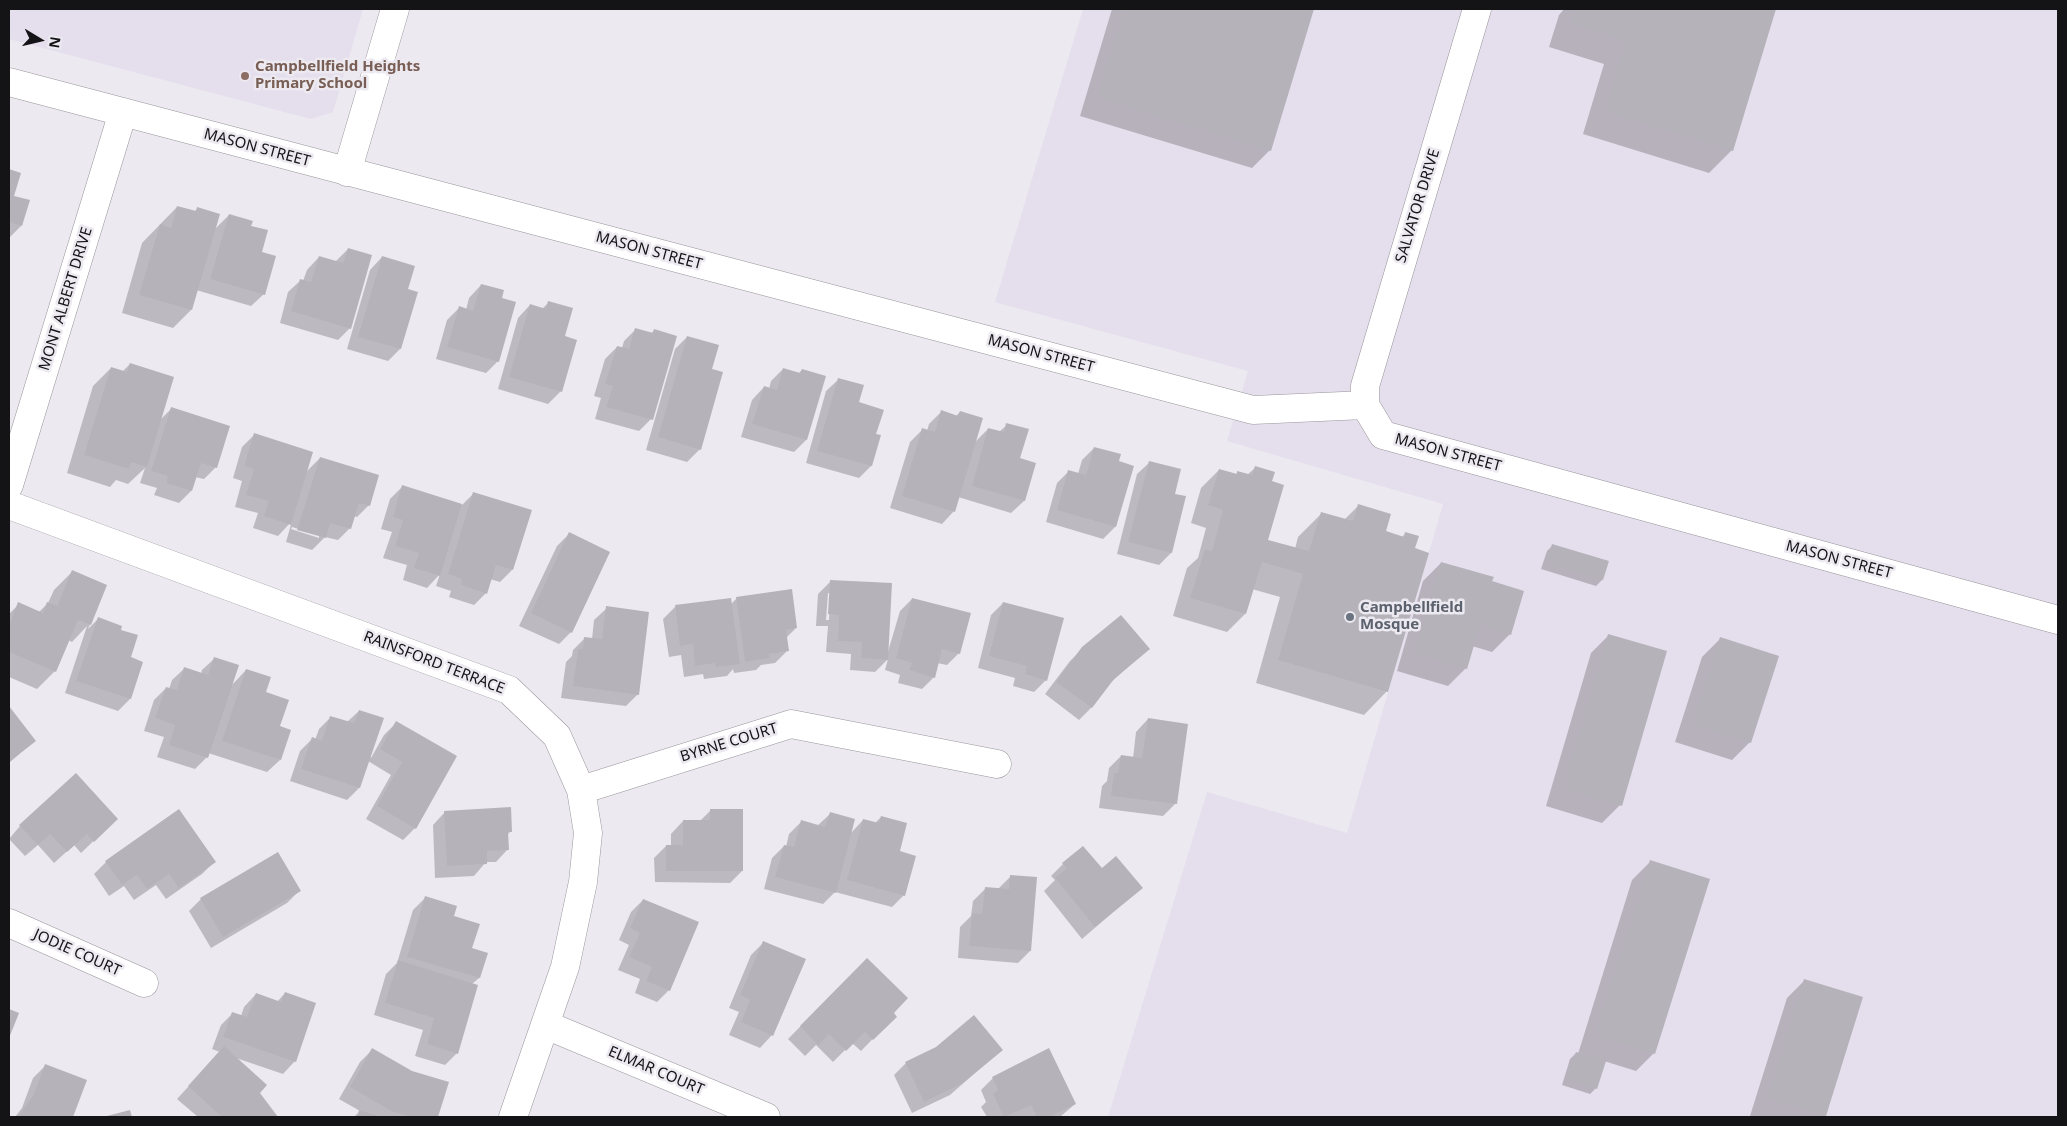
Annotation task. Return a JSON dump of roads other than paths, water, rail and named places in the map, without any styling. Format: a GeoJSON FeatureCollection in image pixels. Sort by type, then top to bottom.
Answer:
{"type":"FeatureCollection","features":[{"type":"Feature","properties":{"kind":"street"},"geometry":{"type":"LineString","coordinates":[[347,172],[395,9]]}},
{"type":"Feature","properties":{"kind":"street","name":"SALVATOR DRIVE"},"geometry":{"type":"LineString","coordinates":[[1365,405],[1365,386],[1477,9]]}},
{"type":"Feature","properties":{"kind":"street","name":"MASON STREET"},"geometry":{"type":"LineString","coordinates":[[9,82],[1253,410],[1365,405],[1383,435],[2058,620]]}},
{"type":"Feature","properties":{"kind":"street","name":"MONT ALBERT DRIVE"},"geometry":{"type":"LineString","coordinates":[[9,485],[123,112]]}},
{"type":"Feature","properties":{"kind":"street","name":"RAINSFORD TERRACE"},"geometry":{"type":"LineString","coordinates":[[9,505],[509,690],[556,736],[581,790],[588,834],[584,882],[565,967],[513,1117]]}},
{"type":"Feature","properties":{"kind":"street","name":"BYRNE COURT"},"geometry":{"type":"LineString","coordinates":[[581,790],[791,724],[997,764]]}},
{"type":"Feature","properties":{"kind":"street","name":"JODIE COURT"},"geometry":{"type":"LineString","coordinates":[[9,924],[144,983]]}},
{"type":"Feature","properties":{"kind":"street","name":"ELMAR COURT"},"geometry":{"type":"LineString","coordinates":[[546,1026],[766,1117]]}},
{"type":"Feature","properties":{"kind":"place","name":"Campbellfield Heights Primary School"},"geometry":{"type":"Point","coordinates":[245,76]}},
{"type":"Feature","properties":{"kind":"place","name":"Campbellfield Mosque"},"geometry":{"type":"Point","coordinates":[1350,617]}}]}
